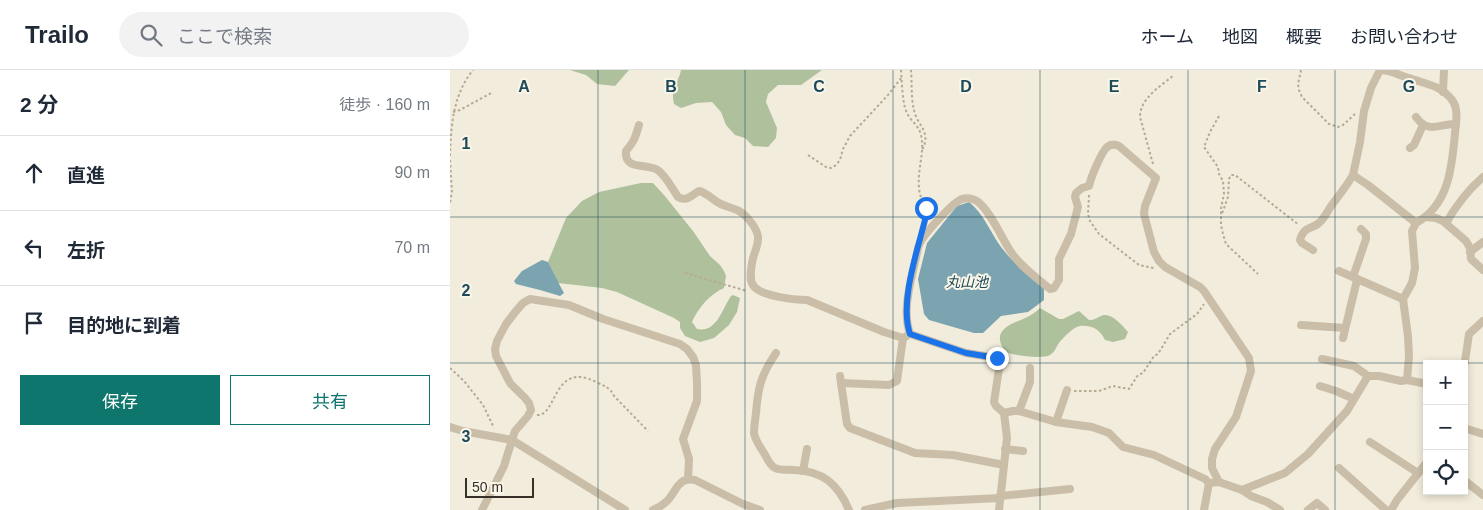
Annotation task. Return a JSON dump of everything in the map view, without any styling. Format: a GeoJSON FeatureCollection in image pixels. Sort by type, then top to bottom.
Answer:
{"type":"FeatureCollection","features":[{"type":"Feature","properties":{"kind":"street"},"geometry":{"type":"LineString","coordinates":[[1314,250],[1300,240],[1305,229],[1319,224],[1348,184],[1360,142],[1364,111],[1371,88],[1380,70],[1425,82],[1444,92],[1452,99],[1456,106],[1452,165],[1446,188],[1433,210],[1416,223],[1412,231],[1415,268],[1412,283],[1402,299],[1408,336],[1407,380]]}},
{"type":"Feature","properties":{"kind":"street"},"geometry":{"type":"LineString","coordinates":[[1444,70],[1444,92]]}},
{"type":"Feature","properties":{"kind":"street"},"geometry":{"type":"LineString","coordinates":[[1416,117],[1424,125],[1433,128],[1456,124]]}},
{"type":"Feature","properties":{"kind":"street"},"geometry":{"type":"LineString","coordinates":[[639,125],[635,138],[626,151],[625,155],[629,161],[634,165],[654,168],[660,172],[678,197],[688,199],[700,191],[721,204],[738,210],[744,214],[754,227],[758,241],[750,277],[752,284],[758,291],[797,300],[807,300],[884,332],[907,336],[966,353],[997,358],[1000,362],[994,402],[1004,413],[1007,438],[999,510]]}},
{"type":"Feature","properties":{"kind":"street"},"geometry":{"type":"LineString","coordinates":[[1410,148],[1414,145],[1424,125]]}},
{"type":"Feature","properties":{"kind":"street"},"geometry":{"type":"LineString","coordinates":[[1004,464],[953,455],[915,453],[850,428],[847,424],[840,379],[889,385],[897,381],[907,336],[909,289],[920,244],[951,206],[962,199],[976,201],[982,206],[1011,252],[1023,266],[1050,289],[1054,288],[1058,280],[1059,259],[1070,234],[1078,207],[1075,197],[1076,193],[1082,188],[1089,186],[1104,152],[1112,144],[1119,146],[1156,178],[1145,206],[1144,214],[1154,252],[1159,261],[1165,267],[1200,287],[1249,358],[1251,365],[1249,377],[1236,417],[1220,441],[1212,459],[1212,468],[1219,482]]}},
{"type":"Feature","properties":{"kind":"street"},"geometry":{"type":"LineString","coordinates":[[1352,175],[1368,185],[1416,223]]}},
{"type":"Feature","properties":{"kind":"street"},"geometry":{"type":"LineString","coordinates":[[1446,223],[1456,207],[1483,176]]}},
{"type":"Feature","properties":{"kind":"street"},"geometry":{"type":"LineString","coordinates":[[1426,217],[1436,218],[1446,223],[1466,241],[1470,248],[1471,259],[1483,270]]}},
{"type":"Feature","properties":{"kind":"street"},"geometry":{"type":"LineString","coordinates":[[1343,338],[1355,279],[1366,239],[1366,234],[1361,229]]}},
{"type":"Feature","properties":{"kind":"street"},"geometry":{"type":"LineString","coordinates":[[1470,252],[1483,242]]}},
{"type":"Feature","properties":{"kind":"street"},"geometry":{"type":"LineString","coordinates":[[1339,271],[1402,299]]}},
{"type":"Feature","properties":{"kind":"street"},"geometry":{"type":"LineString","coordinates":[[482,510],[504,466],[515,431],[531,410],[529,403],[510,383],[496,356],[495,349],[506,324],[523,303],[530,299],[569,305],[603,319],[687,348],[693,357],[697,374],[697,401],[683,439],[688,459],[688,479]]}},
{"type":"Feature","properties":{"kind":"street"},"geometry":{"type":"LineString","coordinates":[[1465,360],[1469,334],[1483,321]]}},
{"type":"Feature","properties":{"kind":"street"},"geometry":{"type":"LineString","coordinates":[[1301,325],[1345,328]]}},
{"type":"Feature","properties":{"kind":"street"},"geometry":{"type":"LineString","coordinates":[[776,353],[765,369],[758,393],[754,433],[756,441],[771,465],[776,469],[803,471],[829,480],[845,500],[849,510]]}},
{"type":"Feature","properties":{"kind":"street"},"geometry":{"type":"LineString","coordinates":[[1322,359],[1354,366],[1368,376],[1380,376],[1423,383]]}},
{"type":"Feature","properties":{"kind":"street"},"geometry":{"type":"LineString","coordinates":[[1019,411],[1030,382],[1030,368]]}},
{"type":"Feature","properties":{"kind":"street"},"geometry":{"type":"LineString","coordinates":[[1242,490],[1285,473],[1300,460],[1335,426],[1347,411],[1368,376]]}},
{"type":"Feature","properties":{"kind":"street"},"geometry":{"type":"LineString","coordinates":[[1320,386],[1354,399]]}},
{"type":"Feature","properties":{"kind":"street"},"geometry":{"type":"LineString","coordinates":[[1056,422],[1067,390]]}},
{"type":"Feature","properties":{"kind":"street"},"geometry":{"type":"LineString","coordinates":[[1004,413],[1013,410],[1056,422],[1092,427],[1109,433],[1123,447],[1154,455],[1205,479],[1209,483],[1219,482],[1242,490],[1280,510]]}},
{"type":"Feature","properties":{"kind":"street"},"geometry":{"type":"LineString","coordinates":[[450,427],[512,440],[616,508],[625,510]]}},
{"type":"Feature","properties":{"kind":"street"},"geometry":{"type":"LineString","coordinates":[[1468,429],[1483,434]]}},
{"type":"Feature","properties":{"kind":"street"},"geometry":{"type":"LineString","coordinates":[[1370,442],[1418,473]]}},
{"type":"Feature","properties":{"kind":"street"},"geometry":{"type":"LineString","coordinates":[[803,471],[807,449]]}},
{"type":"Feature","properties":{"kind":"street"},"geometry":{"type":"LineString","coordinates":[[1006,449],[1023,451]]}},
{"type":"Feature","properties":{"kind":"street"},"geometry":{"type":"LineString","coordinates":[[1391,510],[1396,500],[1423,467]]}},
{"type":"Feature","properties":{"kind":"street"},"geometry":{"type":"LineString","coordinates":[[1339,468],[1386,510]]}},
{"type":"Feature","properties":{"kind":"street"},"geometry":{"type":"LineString","coordinates":[[653,510],[668,501],[678,484],[688,479],[695,480],[743,504],[760,510]]}},
{"type":"Feature","properties":{"kind":"street"},"geometry":{"type":"LineString","coordinates":[[1204,510],[1209,483]]}},
{"type":"Feature","properties":{"kind":"street"},"geometry":{"type":"LineString","coordinates":[[1468,483],[1483,495]]}},
{"type":"Feature","properties":{"kind":"street"},"geometry":{"type":"LineString","coordinates":[[866,510],[897,503],[1000,497],[1070,489]]}},
{"type":"Feature","properties":{"kind":"street"},"geometry":{"type":"LineString","coordinates":[[1308,510],[1317,502],[1325,510]]}},
{"type":"Feature","properties":{"kind":"path"},"geometry":{"type":"LineString","coordinates":[[450,156],[455,103],[462,87],[473,70]]}},
{"type":"Feature","properties":{"kind":"path"},"geometry":{"type":"LineString","coordinates":[[901,70],[905,109],[921,134],[922,150],[919,190],[926,208],[924,225]]}},
{"type":"Feature","properties":{"kind":"path"},"geometry":{"type":"LineString","coordinates":[[911,70],[914,110],[926,134],[925,145],[922,150]]}},
{"type":"Feature","properties":{"kind":"path"},"geometry":{"type":"LineString","coordinates":[[1301,70],[1298,84],[1302,97],[1329,124],[1338,127],[1358,112],[1364,111]]}},
{"type":"Feature","properties":{"kind":"path"},"geometry":{"type":"LineString","coordinates":[[1156,178],[1140,112],[1146,100],[1174,75]]}},
{"type":"Feature","properties":{"kind":"path"},"geometry":{"type":"LineString","coordinates":[[808,155],[826,167],[831,168],[836,165],[850,136],[888,95],[902,76]]}},
{"type":"Feature","properties":{"kind":"path"},"geometry":{"type":"LineString","coordinates":[[454,112],[493,92]]}},
{"type":"Feature","properties":{"kind":"path"},"geometry":{"type":"LineString","coordinates":[[1218,116],[1204,147],[1218,167],[1223,181],[1224,194],[1220,214],[1223,234],[1226,244],[1258,274]]}},
{"type":"Feature","properties":{"kind":"path"},"geometry":{"type":"LineString","coordinates":[[450,160],[452,192],[450,203]]}},
{"type":"Feature","properties":{"kind":"path"},"geometry":{"type":"LineString","coordinates":[[1220,214],[1224,211],[1228,197],[1229,179],[1231,175],[1235,175],[1305,229]]}},
{"type":"Feature","properties":{"kind":"path"},"geometry":{"type":"LineString","coordinates":[[1089,186],[1088,214],[1090,221],[1099,234],[1139,265],[1160,270],[1165,267]]}},
{"type":"Feature","properties":{"kind":"path"},"geometry":{"type":"LineString","coordinates":[[685,273],[750,292]]}},
{"type":"Feature","properties":{"kind":"path"},"geometry":{"type":"LineString","coordinates":[[1067,390],[1099,391],[1113,386],[1129,389],[1138,375],[1143,373],[1154,356],[1158,354],[1170,334],[1197,314],[1208,298]]}},
{"type":"Feature","properties":{"kind":"path"},"geometry":{"type":"LineString","coordinates":[[450,368],[464,381],[483,406],[500,438]]}},
{"type":"Feature","properties":{"kind":"path"},"geometry":{"type":"LineString","coordinates":[[530,412],[538,416],[541,415],[545,412],[564,382],[580,376],[611,389],[618,400],[648,431]]}},
{"type":"Feature","properties":{"kind":"green space"},"geometry":{"type":"Polygon","coordinates":[[[570,70],[629,70],[615,86],[597,84],[586,75],[570,70]]]}},
{"type":"Feature","properties":{"kind":"green space"},"geometry":{"type":"Polygon","coordinates":[[[681,70],[822,70],[801,85],[778,85],[768,94],[766,102],[777,128],[776,138],[768,147],[753,146],[745,138],[735,135],[726,125],[721,112],[712,102],[696,103],[681,108],[674,104],[673,93],[681,70]]]}},
{"type":"Feature","properties":{"kind":"green space"},"geometry":{"type":"Polygon","coordinates":[[[641,183],[653,183],[664,195],[710,256],[720,265],[726,276],[724,288],[709,298],[692,322],[697,329],[704,329],[714,324],[731,296],[740,298],[737,312],[729,325],[714,338],[700,342],[685,336],[680,328],[680,322],[674,318],[617,292],[602,288],[558,283],[548,262],[566,218],[582,201],[599,192],[641,183]]]}},
{"type":"Feature","properties":{"kind":"green space"},"geometry":{"type":"Polygon","coordinates":[[[1040,308],[1059,319],[1079,311],[1089,320],[1108,315],[1128,332],[1125,339],[1113,342],[1105,340],[1096,329],[1089,326],[1080,326],[1074,328],[1050,355],[1037,357],[1006,352],[1001,344],[1001,333],[1009,325],[1031,315],[1040,308]]]}},
{"type":"Feature","properties":{"kind":"water","name":"丸山池"},"geometry":{"type":"Polygon","coordinates":[[[969,202],[983,218],[1006,253],[1021,269],[1044,288],[1044,300],[1028,312],[1001,316],[983,333],[974,333],[929,320],[924,314],[918,279],[927,243],[957,206],[969,202]]]}},
{"type":"Feature","properties":{"kind":"water"},"geometry":{"type":"Polygon","coordinates":[[[542,260],[548,262],[564,293],[560,296],[516,284],[514,281],[522,271],[542,260]]]}},
{"type":"Feature","properties":{"kind":"route"},"geometry":{"type":"LineString","coordinates":[[926,208],[926,216],[909,289],[907,324],[910,334],[966,353],[997,358]]}}]}
